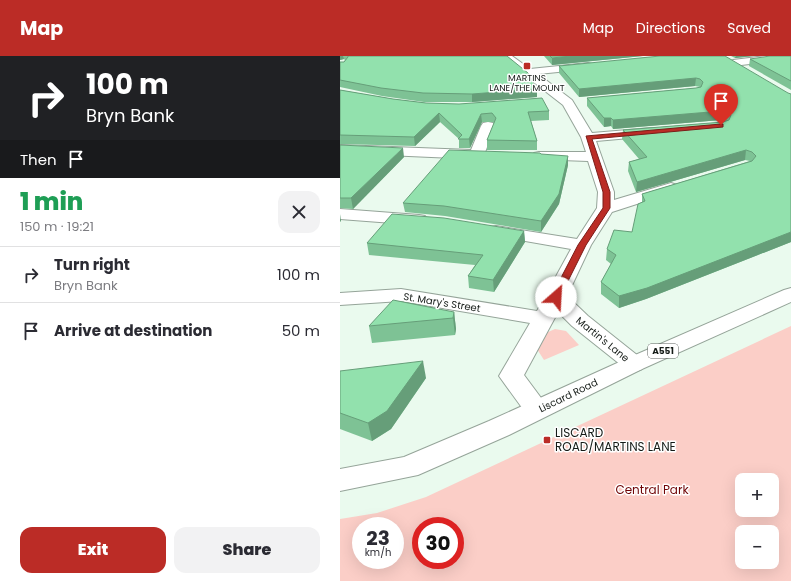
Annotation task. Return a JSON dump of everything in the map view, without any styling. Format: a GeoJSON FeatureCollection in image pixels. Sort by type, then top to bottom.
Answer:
{"type":"FeatureCollection","features":[{"type":"Feature","properties":{"kind":"street"},"geometry":{"type":"LineString","coordinates":[[505,56],[566,101],[588,137],[606,192],[606,208],[582,245],[556,297],[511,376],[537,410]]}},
{"type":"Feature","properties":{"kind":"street"},"geometry":{"type":"LineString","coordinates":[[722,56],[746,70]]}},
{"type":"Feature","properties":{"kind":"street"},"geometry":{"type":"LineString","coordinates":[[733,63],[791,56]]}},
{"type":"Feature","properties":{"kind":"street"},"geometry":{"type":"LineString","coordinates":[[528,72],[597,65]]}},
{"type":"Feature","properties":{"kind":"street"},"geometry":{"type":"LineString","coordinates":[[543,101],[584,102]]}},
{"type":"Feature","properties":{"kind":"street"},"geometry":{"type":"LineString","coordinates":[[476,155],[488,126]]}},
{"type":"Feature","properties":{"kind":"street"},"geometry":{"type":"LineString","coordinates":[[588,137],[666,130]]}},
{"type":"Feature","properties":{"kind":"street"},"geometry":{"type":"LineString","coordinates":[[340,149],[492,155]]}},
{"type":"Feature","properties":{"kind":"street"},"geometry":{"type":"LineString","coordinates":[[524,156],[595,157]]}},
{"type":"Feature","properties":{"kind":"street"},"geometry":{"type":"LineString","coordinates":[[606,208],[687,184]]}},
{"type":"Feature","properties":{"kind":"street"},"geometry":{"type":"LineString","coordinates":[[340,214],[437,222]]}},
{"type":"Feature","properties":{"kind":"street"},"geometry":{"type":"LineString","coordinates":[[483,228],[582,245]]}},
{"type":"Feature","properties":{"kind":"street","name":"Liscard Road"},"geometry":{"type":"LineString","coordinates":[[340,480],[408,467],[499,428],[634,364],[791,294]]}},
{"type":"Feature","properties":{"kind":"street","name":"St. Mary's Street"},"geometry":{"type":"LineString","coordinates":[[340,299],[401,296],[543,319]]}},
{"type":"Feature","properties":{"kind":"street","name":"Martin's Lane"},"geometry":{"type":"LineString","coordinates":[[556,297],[580,321],[634,364]]}},
{"type":"Feature","properties":{"kind":"green space","name":"Central Park"},"geometry":{"type":"Polygon","coordinates":[[[791,326],[791,581],[340,581],[340,519],[352,517],[352,569],[404,569],[404,517],[352,517],[377,513],[426,497],[791,326]]]}},
{"type":"Feature","properties":{"kind":"green space"},"geometry":{"type":"Polygon","coordinates":[[[555,329],[566,331],[579,345],[544,360],[535,346],[539,336],[555,329]]]}},
{"type":"Feature","properties":{"kind":"building"},"geometry":{"type":"Polygon","coordinates":[[[348,56],[507,56],[528,73],[537,89],[472,94],[423,93],[381,88],[340,80],[340,62],[344,62],[348,56]]]}},
{"type":"Feature","properties":{"kind":"building"},"geometry":{"type":"Polygon","coordinates":[[[550,56],[571,56],[552,58],[550,56]]]}},
{"type":"Feature","properties":{"kind":"building"},"geometry":{"type":"Polygon","coordinates":[[[660,56],[725,56],[791,94],[791,232],[647,288],[619,296],[601,282],[616,255],[607,249],[614,230],[632,232],[638,204],[645,201],[642,194],[752,161],[756,156],[752,152],[746,150],[637,182],[629,162],[647,157],[623,130],[723,122],[729,120],[731,115],[728,112],[722,111],[613,120],[611,118],[604,118],[587,98],[696,88],[701,87],[703,82],[696,78],[579,89],[559,66],[660,56]]]}},
{"type":"Feature","properties":{"kind":"building"},"geometry":{"type":"Polygon","coordinates":[[[770,56],[791,56],[791,81],[750,59],[770,56]]]}},
{"type":"Feature","properties":{"kind":"building"},"geometry":{"type":"Polygon","coordinates":[[[340,90],[426,103],[459,104],[542,98],[549,111],[528,112],[537,141],[487,140],[496,118],[492,113],[481,114],[469,139],[458,139],[462,135],[439,113],[414,137],[340,135],[340,90]]]}},
{"type":"Feature","properties":{"kind":"building"},"geometry":{"type":"Polygon","coordinates":[[[340,145],[403,148],[351,198],[340,198],[340,145]]]}},
{"type":"Feature","properties":{"kind":"building"},"geometry":{"type":"Polygon","coordinates":[[[449,150],[540,153],[568,156],[559,194],[541,221],[444,206],[403,203],[449,150]]]}},
{"type":"Feature","properties":{"kind":"building"},"geometry":{"type":"Polygon","coordinates":[[[392,214],[444,218],[524,231],[493,280],[468,276],[483,255],[367,243],[392,214]]]}},
{"type":"Feature","properties":{"kind":"building"},"geometry":{"type":"Polygon","coordinates":[[[393,300],[454,312],[453,318],[369,326],[393,300]]]}},
{"type":"Feature","properties":{"kind":"building"},"geometry":{"type":"Polygon","coordinates":[[[423,361],[387,411],[368,423],[340,413],[340,371],[423,361]]]}},
{"type":"Feature","properties":{"kind":"place","name":"MARTINS LANE/THE MOUNT"},"geometry":{"type":"Point","coordinates":[527,66]}},
{"type":"Feature","properties":{"kind":"place","name":"LISCARD ROAD/MARTINS LANE"},"geometry":{"type":"Point","coordinates":[547,440]}},
{"type":"Feature","properties":{"kind":"route"},"geometry":{"type":"LineString","coordinates":[[556,297],[582,245],[606,208],[606,192],[588,137],[721,125]]}}]}
